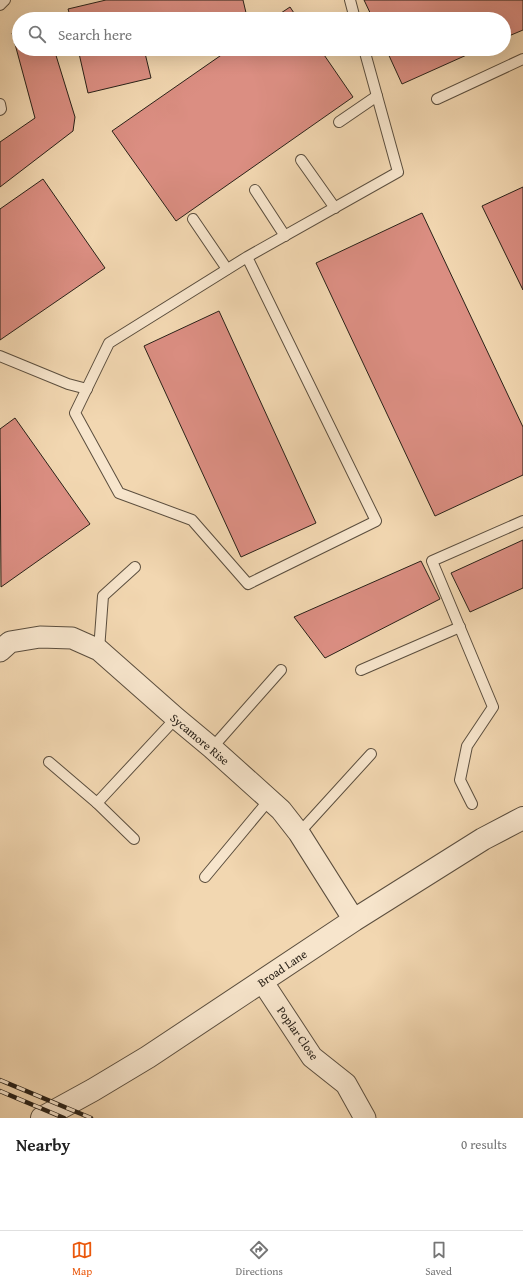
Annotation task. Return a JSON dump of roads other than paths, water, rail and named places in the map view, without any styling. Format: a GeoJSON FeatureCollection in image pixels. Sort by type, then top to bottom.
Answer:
{"type":"FeatureCollection","features":[{"type":"Feature","properties":{"kind":"street","name":"Sycamore Rise"},"geometry":{"type":"LineString","coordinates":[[0,651],[10,642],[40,637],[72,638],[99,650],[281,810],[299,833],[354,920]]}},
{"type":"Feature","properties":{"kind":"street","name":"Broad Lane"},"geometry":{"type":"LineString","coordinates":[[42,1118],[94,1090],[148,1057],[354,920],[483,838],[523,818]]}},
{"type":"Feature","properties":{"kind":"street","name":"Poplar Close"},"geometry":{"type":"LineString","coordinates":[[262,981],[312,1057],[346,1084],[365,1118]]}},
{"type":"Feature","properties":{"kind":"lane"},"geometry":{"type":"LineString","coordinates":[[0,6],[5,0]]}},
{"type":"Feature","properties":{"kind":"lane"},"geometry":{"type":"LineString","coordinates":[[350,0],[353,12]]}},
{"type":"Feature","properties":{"kind":"lane"},"geometry":{"type":"LineString","coordinates":[[247,257],[376,520],[248,584],[192,520],[119,493],[75,413],[109,343],[247,257],[398,172],[366,56]]}},
{"type":"Feature","properties":{"kind":"lane"},"geometry":{"type":"LineString","coordinates":[[436,99],[523,59]]}},
{"type":"Feature","properties":{"kind":"lane"},"geometry":{"type":"LineString","coordinates":[[339,122],[377,96]]}},
{"type":"Feature","properties":{"kind":"lane"},"geometry":{"type":"LineString","coordinates":[[0,104],[0,110]]}},
{"type":"Feature","properties":{"kind":"lane"},"geometry":{"type":"LineString","coordinates":[[301,160],[335,208]]}},
{"type":"Feature","properties":{"kind":"lane"},"geometry":{"type":"LineString","coordinates":[[255,190],[285,236]]}},
{"type":"Feature","properties":{"kind":"lane"},"geometry":{"type":"LineString","coordinates":[[193,219],[227,269]]}},
{"type":"Feature","properties":{"kind":"lane"},"geometry":{"type":"LineString","coordinates":[[0,356],[68,384],[87,389]]}},
{"type":"Feature","properties":{"kind":"lane"},"geometry":{"type":"LineString","coordinates":[[472,804],[460,780],[467,746],[493,708],[432,561],[523,521]]}},
{"type":"Feature","properties":{"kind":"lane"},"geometry":{"type":"LineString","coordinates":[[99,650],[103,596],[135,568]]}},
{"type":"Feature","properties":{"kind":"lane"},"geometry":{"type":"LineString","coordinates":[[361,670],[460,627]]}},
{"type":"Feature","properties":{"kind":"lane"},"geometry":{"type":"LineString","coordinates":[[212,748],[281,670]]}},
{"type":"Feature","properties":{"kind":"lane"},"geometry":{"type":"LineString","coordinates":[[97,803],[176,718]]}},
{"type":"Feature","properties":{"kind":"lane"},"geometry":{"type":"LineString","coordinates":[[299,833],[371,754]]}},
{"type":"Feature","properties":{"kind":"lane"},"geometry":{"type":"LineString","coordinates":[[49,762],[97,803],[134,839]]}},
{"type":"Feature","properties":{"kind":"lane"},"geometry":{"type":"LineString","coordinates":[[205,877],[269,800]]}},
{"type":"Feature","properties":{"kind":"railway"},"geometry":{"type":"LineString","coordinates":[[0,1080],[91,1118]]}},
{"type":"Feature","properties":{"kind":"railway"},"geometry":{"type":"LineString","coordinates":[[0,1091],[64,1118]]}}]}
